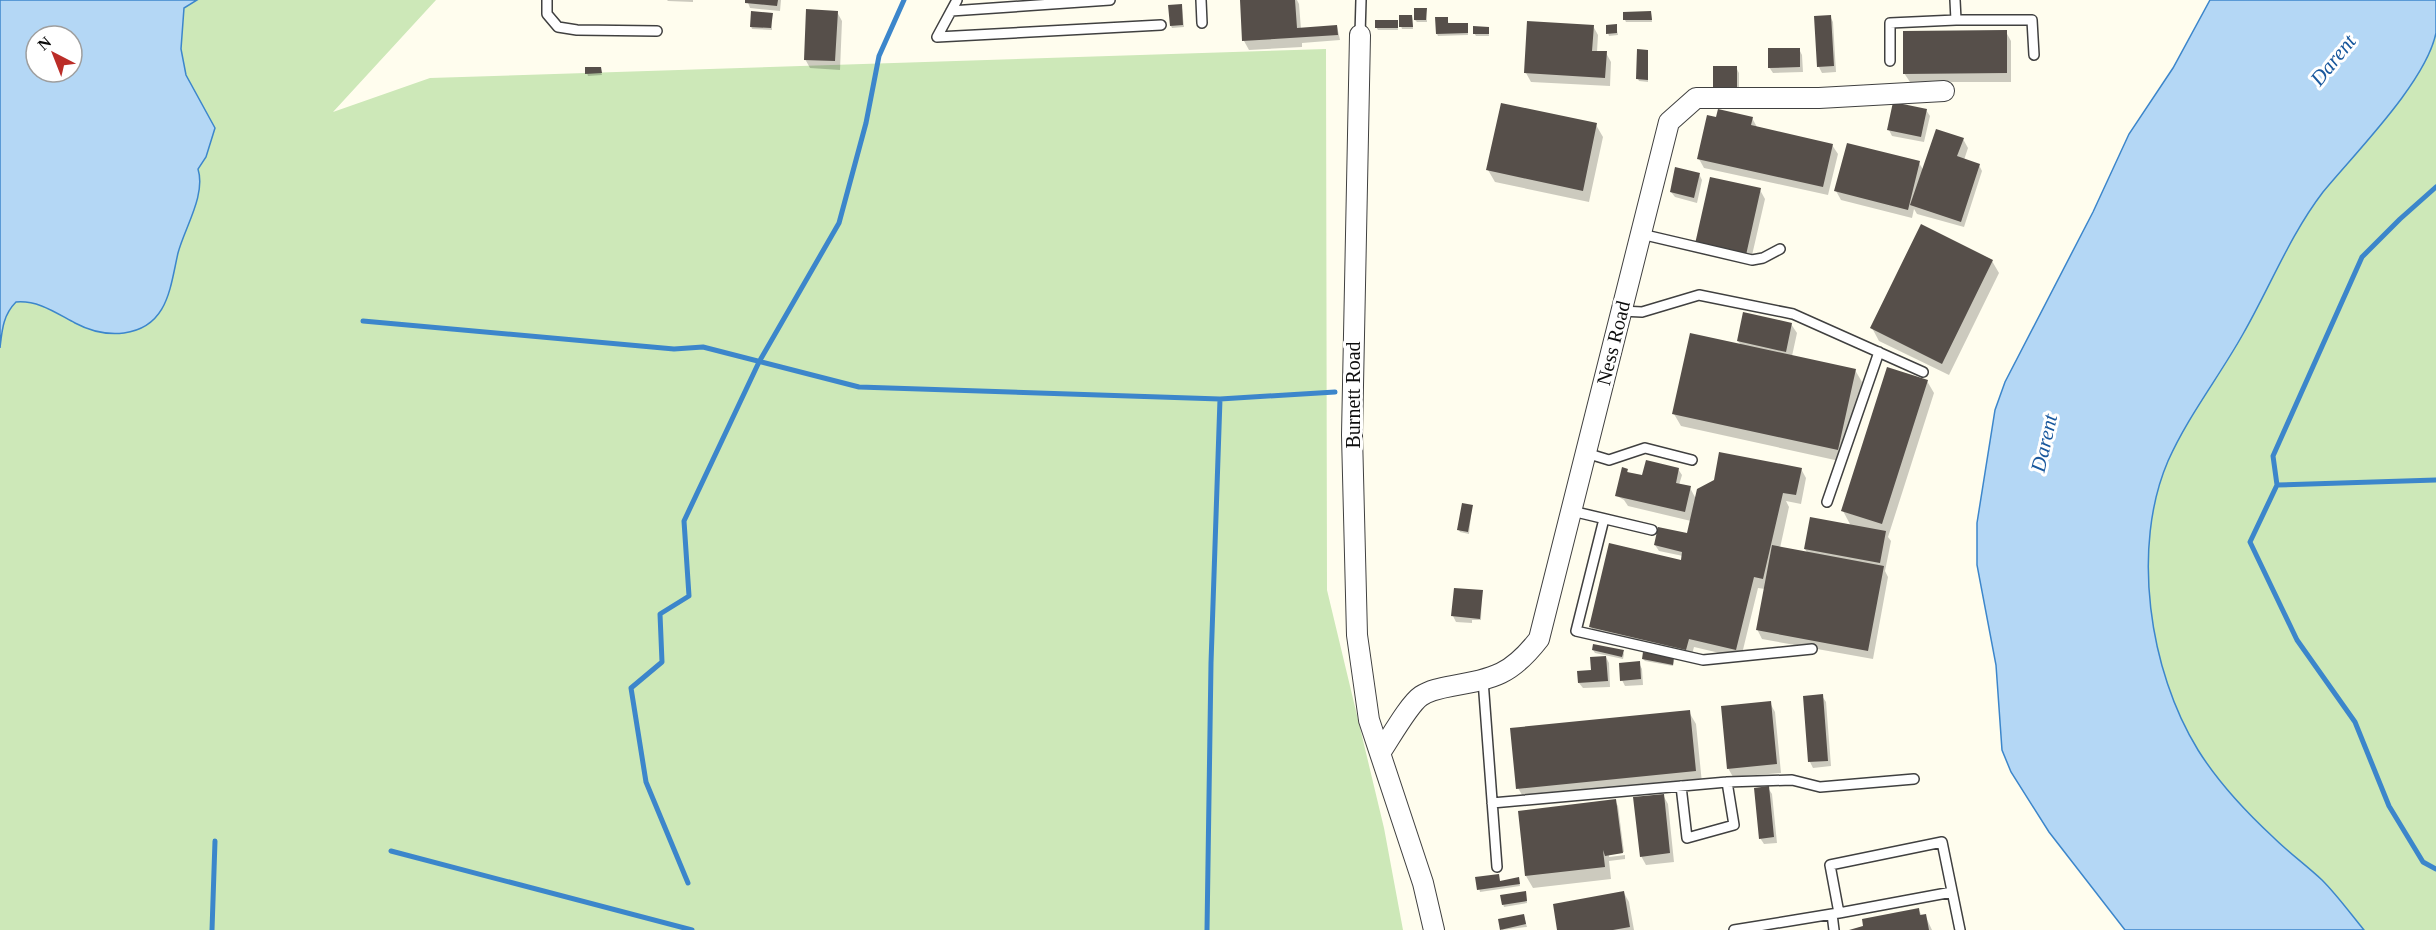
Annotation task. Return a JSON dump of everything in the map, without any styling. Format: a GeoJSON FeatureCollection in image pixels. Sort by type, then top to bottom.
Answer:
{"type":"FeatureCollection","features":[{"type":"Feature","properties":{"kind":"street","name":"Burnett Road"},"geometry":{"type":"LineString","coordinates":[[1360,35],[1353,319],[1354,559],[1357,640],[1369,720],[1423,883],[1434,930]]}},
{"type":"Feature","properties":{"kind":"street","name":"Ness Road"},"geometry":{"type":"LineString","coordinates":[[1380,753],[1420,697],[1432,690],[1483,680],[1507,672],[1524,659],[1539,639],[1669,122],[1696,98],[1820,98],[1944,91]]}},
{"type":"Feature","properties":{"kind":"lane"},"geometry":{"type":"LineString","coordinates":[[547,0],[547,14],[558,27],[577,30],[657,31]]}},
{"type":"Feature","properties":{"kind":"lane"},"geometry":{"type":"LineString","coordinates":[[957,0],[937,37],[1161,26]]}},
{"type":"Feature","properties":{"kind":"lane"},"geometry":{"type":"LineString","coordinates":[[951,11],[1110,0]]}},
{"type":"Feature","properties":{"kind":"lane"},"geometry":{"type":"LineString","coordinates":[[1201,0],[1202,23]]}},
{"type":"Feature","properties":{"kind":"lane"},"geometry":{"type":"LineString","coordinates":[[1360,0],[1360,35]]}},
{"type":"Feature","properties":{"kind":"lane"},"geometry":{"type":"LineString","coordinates":[[1955,0],[1956,20]]}},
{"type":"Feature","properties":{"kind":"lane"},"geometry":{"type":"LineString","coordinates":[[1890,62],[1890,22],[2032,20],[2034,54]]}},
{"type":"Feature","properties":{"kind":"lane"},"geometry":{"type":"LineString","coordinates":[[1641,234],[1752,260],[1763,258],[1780,249]]}},
{"type":"Feature","properties":{"kind":"lane"},"geometry":{"type":"LineString","coordinates":[[1621,311],[1642,312],[1699,295],[1793,314],[1923,372]]}},
{"type":"Feature","properties":{"kind":"lane"},"geometry":{"type":"LineString","coordinates":[[1827,502],[1879,352]]}},
{"type":"Feature","properties":{"kind":"lane"},"geometry":{"type":"LineString","coordinates":[[1586,453],[1610,460],[1645,448],[1692,460]]}},
{"type":"Feature","properties":{"kind":"lane"},"geometry":{"type":"LineString","coordinates":[[1572,511],[1652,530]]}},
{"type":"Feature","properties":{"kind":"lane"},"geometry":{"type":"LineString","coordinates":[[1604,519],[1576,631],[1703,660],[1812,649]]}},
{"type":"Feature","properties":{"kind":"lane"},"geometry":{"type":"LineString","coordinates":[[1483,680],[1497,867]]}},
{"type":"Feature","properties":{"kind":"lane"},"geometry":{"type":"LineString","coordinates":[[1492,803],[1727,782],[1792,780],[1820,787],[1914,779]]}},
{"type":"Feature","properties":{"kind":"lane"},"geometry":{"type":"LineString","coordinates":[[1681,786],[1687,838],[1734,825],[1727,782]]}},
{"type":"Feature","properties":{"kind":"lane"},"geometry":{"type":"LineString","coordinates":[[1834,930],[1835,913],[1830,865],[1942,842],[1960,930]]}},
{"type":"Feature","properties":{"kind":"lane"},"geometry":{"type":"LineString","coordinates":[[1734,930],[1952,892]]}},
{"type":"Feature","properties":{"kind":"green space"},"geometry":{"type":"Polygon","coordinates":[[[0,0],[436,0],[333,112],[430,78],[1326,49],[1327,590],[1384,828],[1403,930],[0,930],[0,0]]]}},
{"type":"Feature","properties":{"kind":"green space"},"geometry":{"type":"Polygon","coordinates":[[[2436,0],[2436,930],[2239,930],[2084,531],[2436,0]]]}},
{"type":"Feature","properties":{"kind":"water"},"geometry":{"type":"Polygon","coordinates":[[[0,0],[197,0],[184,8],[181,49],[186,75],[215,128],[206,157],[198,169],[200,179],[197,200],[181,243],[164,304],[150,323],[124,333],[112,333],[87,328],[39,305],[16,302],[6,318],[0,348],[0,0]]]}},
{"type":"Feature","properties":{"kind":"water","name":"Darent"},"geometry":{"type":"Polygon","coordinates":[[[2210,0],[2436,0],[2436,33],[2430,52],[2419,73],[2388,116],[2323,192],[2290,243],[2243,334],[2176,444],[2157,495],[2150,531],[2148,569],[2157,647],[2167,684],[2198,750],[2223,785],[2242,806],[2279,843],[2322,880],[2364,930],[2125,930],[2049,832],[2011,772],[2002,750],[1996,665],[1977,565],[1977,523],[1995,410],[2005,382],[2093,212],[2129,134],[2173,68],[2210,0]]]}},
{"type":"Feature","properties":{"kind":"building"},"geometry":{"type":"Polygon","coordinates":[[[745,0],[778,0],[777,6],[745,3],[745,0]]]}},
{"type":"Feature","properties":{"kind":"building"},"geometry":{"type":"Polygon","coordinates":[[[1240,0],[1295,0],[1297,28],[1337,25],[1338,35],[1242,41],[1240,0]]]}},
{"type":"Feature","properties":{"kind":"building"},"geometry":{"type":"Polygon","coordinates":[[[1182,4],[1183,25],[1170,26],[1168,5],[1182,4]]]}},
{"type":"Feature","properties":{"kind":"building"},"geometry":{"type":"Polygon","coordinates":[[[1414,8],[1427,8],[1426,20],[1414,20],[1414,8]]]}},
{"type":"Feature","properties":{"kind":"building"},"geometry":{"type":"Polygon","coordinates":[[[806,9],[838,11],[835,61],[804,60],[806,9]]]}},
{"type":"Feature","properties":{"kind":"building"},"geometry":{"type":"Polygon","coordinates":[[[751,11],[773,13],[771,28],[750,27],[751,11]]]}},
{"type":"Feature","properties":{"kind":"building"},"geometry":{"type":"Polygon","coordinates":[[[1651,11],[1652,20],[1623,20],[1623,12],[1651,11]]]}},
{"type":"Feature","properties":{"kind":"building"},"geometry":{"type":"Polygon","coordinates":[[[1399,15],[1412,15],[1413,27],[1399,27],[1399,15]]]}},
{"type":"Feature","properties":{"kind":"building"},"geometry":{"type":"Polygon","coordinates":[[[1831,15],[1834,66],[1817,67],[1814,16],[1831,15]]]}},
{"type":"Feature","properties":{"kind":"building"},"geometry":{"type":"Polygon","coordinates":[[[1435,17],[1448,17],[1448,23],[1468,23],[1468,33],[1436,34],[1435,17]]]}},
{"type":"Feature","properties":{"kind":"building"},"geometry":{"type":"Polygon","coordinates":[[[1375,20],[1398,20],[1398,28],[1375,28],[1375,20]]]}},
{"type":"Feature","properties":{"kind":"building"},"geometry":{"type":"Polygon","coordinates":[[[1527,21],[1594,25],[1592,51],[1607,51],[1605,78],[1524,73],[1527,21]]]}},
{"type":"Feature","properties":{"kind":"building"},"geometry":{"type":"Polygon","coordinates":[[[1617,24],[1617,33],[1606,34],[1606,25],[1617,24]]]}},
{"type":"Feature","properties":{"kind":"building"},"geometry":{"type":"Polygon","coordinates":[[[1473,26],[1489,27],[1489,34],[1473,34],[1473,26]]]}},
{"type":"Feature","properties":{"kind":"building"},"geometry":{"type":"Polygon","coordinates":[[[2007,30],[2007,73],[1903,74],[1903,31],[2007,30]]]}},
{"type":"Feature","properties":{"kind":"building"},"geometry":{"type":"Polygon","coordinates":[[[1768,48],[1800,48],[1800,67],[1768,68],[1768,48]]]}},
{"type":"Feature","properties":{"kind":"building"},"geometry":{"type":"Polygon","coordinates":[[[1637,49],[1648,50],[1648,80],[1636,79],[1637,49]]]}},
{"type":"Feature","properties":{"kind":"building"},"geometry":{"type":"Polygon","coordinates":[[[1713,66],[1737,66],[1737,91],[1713,91],[1713,66]]]}},
{"type":"Feature","properties":{"kind":"building"},"geometry":{"type":"Polygon","coordinates":[[[585,67],[601,67],[602,73],[585,74],[585,67]]]}},
{"type":"Feature","properties":{"kind":"building"},"geometry":{"type":"Polygon","coordinates":[[[1893,102],[1927,109],[1921,137],[1887,130],[1893,102]]]}},
{"type":"Feature","properties":{"kind":"building"},"geometry":{"type":"Polygon","coordinates":[[[1501,103],[1597,123],[1583,191],[1486,170],[1501,103]]]}},
{"type":"Feature","properties":{"kind":"building"},"geometry":{"type":"Polygon","coordinates":[[[1718,109],[1753,117],[1751,125],[1833,144],[1823,187],[1697,159],[1707,115],[1716,117],[1718,109]]]}},
{"type":"Feature","properties":{"kind":"building"},"geometry":{"type":"Polygon","coordinates":[[[1936,129],[1964,138],[1957,156],[1980,164],[1961,222],[1910,205],[1936,129]]]}},
{"type":"Feature","properties":{"kind":"building"},"geometry":{"type":"Polygon","coordinates":[[[1847,143],[1920,161],[1908,210],[1834,191],[1847,143]]]}},
{"type":"Feature","properties":{"kind":"building"},"geometry":{"type":"Polygon","coordinates":[[[1675,167],[1700,173],[1694,198],[1670,192],[1675,167]]]}},
{"type":"Feature","properties":{"kind":"building"},"geometry":{"type":"Polygon","coordinates":[[[1710,177],[1761,188],[1746,255],[1695,244],[1710,177]]]}},
{"type":"Feature","properties":{"kind":"building"},"geometry":{"type":"Polygon","coordinates":[[[1921,224],[1993,260],[1942,364],[1870,328],[1921,224]]]}},
{"type":"Feature","properties":{"kind":"building"},"geometry":{"type":"Polygon","coordinates":[[[1743,312],[1792,323],[1786,352],[1737,341],[1743,312]]]}},
{"type":"Feature","properties":{"kind":"building"},"geometry":{"type":"Polygon","coordinates":[[[1690,333],[1856,369],[1838,450],[1672,414],[1690,333]]]}},
{"type":"Feature","properties":{"kind":"building"},"geometry":{"type":"Polygon","coordinates":[[[1887,367],[1928,380],[1882,524],[1841,511],[1887,367]]]}},
{"type":"Feature","properties":{"kind":"building"},"geometry":{"type":"Polygon","coordinates":[[[1719,452],[1802,468],[1796,495],[1783,493],[1763,579],[1754,577],[1736,650],[1689,639],[1686,650],[1589,627],[1609,543],[1681,560],[1682,552],[1654,545],[1658,527],[1687,533],[1697,489],[1714,480],[1719,452]]]}},
{"type":"Feature","properties":{"kind":"building"},"geometry":{"type":"Polygon","coordinates":[[[1646,460],[1679,468],[1676,483],[1691,486],[1685,512],[1615,496],[1622,467],[1628,469],[1627,472],[1642,475],[1646,460]]]}},
{"type":"Feature","properties":{"kind":"building"},"geometry":{"type":"Polygon","coordinates":[[[1462,503],[1473,505],[1468,532],[1457,530],[1462,503]]]}},
{"type":"Feature","properties":{"kind":"building"},"geometry":{"type":"Polygon","coordinates":[[[1810,517],[1886,531],[1880,563],[1804,549],[1810,517]]]}},
{"type":"Feature","properties":{"kind":"building"},"geometry":{"type":"Polygon","coordinates":[[[1772,545],[1884,566],[1868,651],[1756,630],[1772,545]]]}},
{"type":"Feature","properties":{"kind":"building"},"geometry":{"type":"Polygon","coordinates":[[[1454,588],[1483,590],[1480,619],[1451,616],[1454,588]]]}},
{"type":"Feature","properties":{"kind":"building"},"geometry":{"type":"Polygon","coordinates":[[[1593,644],[1624,650],[1622,657],[1592,650],[1593,644]]]}},
{"type":"Feature","properties":{"kind":"building"},"geometry":{"type":"Polygon","coordinates":[[[1643,652],[1674,657],[1673,665],[1642,659],[1643,652]]]}},
{"type":"Feature","properties":{"kind":"building"},"geometry":{"type":"Polygon","coordinates":[[[1606,656],[1608,681],[1578,683],[1577,671],[1591,670],[1590,657],[1606,656]]]}},
{"type":"Feature","properties":{"kind":"building"},"geometry":{"type":"Polygon","coordinates":[[[1640,661],[1641,679],[1620,681],[1619,663],[1640,661]]]}},
{"type":"Feature","properties":{"kind":"building"},"geometry":{"type":"Polygon","coordinates":[[[1823,694],[1828,761],[1808,762],[1803,696],[1823,694]]]}},
{"type":"Feature","properties":{"kind":"building"},"geometry":{"type":"Polygon","coordinates":[[[1771,701],[1777,764],[1727,769],[1721,706],[1771,701]]]}},
{"type":"Feature","properties":{"kind":"building"},"geometry":{"type":"Polygon","coordinates":[[[1690,710],[1696,771],[1516,789],[1510,728],[1690,710]]]}},
{"type":"Feature","properties":{"kind":"building"},"geometry":{"type":"Polygon","coordinates":[[[1769,786],[1774,837],[1759,839],[1754,788],[1769,786]]]}},
{"type":"Feature","properties":{"kind":"building"},"geometry":{"type":"Polygon","coordinates":[[[1664,794],[1670,853],[1640,857],[1633,797],[1664,794]]]}},
{"type":"Feature","properties":{"kind":"building"},"geometry":{"type":"Polygon","coordinates":[[[1616,799],[1623,853],[1605,856],[1603,850],[1605,867],[1525,876],[1518,811],[1616,799]]]}},
{"type":"Feature","properties":{"kind":"building"},"geometry":{"type":"Polygon","coordinates":[[[1499,874],[1500,881],[1519,877],[1520,884],[1477,890],[1475,877],[1499,874]]]}},
{"type":"Feature","properties":{"kind":"building"},"geometry":{"type":"Polygon","coordinates":[[[1526,891],[1527,901],[1502,905],[1500,895],[1526,891]]]}},
{"type":"Feature","properties":{"kind":"building"},"geometry":{"type":"Polygon","coordinates":[[[1624,891],[1630,927],[1613,930],[1557,930],[1553,904],[1624,891]]]}},
{"type":"Feature","properties":{"kind":"building"},"geometry":{"type":"Polygon","coordinates":[[[1919,908],[1920,915],[1926,914],[1929,930],[1849,930],[1863,926],[1862,919],[1919,908]]]}},
{"type":"Feature","properties":{"kind":"building"},"geometry":{"type":"Polygon","coordinates":[[[1524,914],[1526,924],[1500,930],[1498,919],[1524,914]]]}},
{"type":"Feature","properties":{"kind":"waterway"},"geometry":{"type":"LineString","coordinates":[[688,883],[646,782],[631,688],[662,662],[660,614],[689,596],[684,521],[759,362],[839,223],[866,123],[879,56],[904,0]]}},
{"type":"Feature","properties":{"kind":"waterway"},"geometry":{"type":"LineString","coordinates":[[2436,187],[2362,257],[2273,456],[2277,485],[2436,480]]}},
{"type":"Feature","properties":{"kind":"waterway"},"geometry":{"type":"LineString","coordinates":[[363,321],[674,349],[703,347],[859,387],[1220,399],[1335,392]]}},
{"type":"Feature","properties":{"kind":"waterway"},"geometry":{"type":"LineString","coordinates":[[1207,930],[1211,663],[1220,399]]}},
{"type":"Feature","properties":{"kind":"waterway"},"geometry":{"type":"LineString","coordinates":[[2277,485],[2250,542],[2297,640],[2355,722],[2389,806],[2423,862],[2436,869]]}},
{"type":"Feature","properties":{"kind":"waterway"},"geometry":{"type":"LineString","coordinates":[[212,930],[215,841]]}},
{"type":"Feature","properties":{"kind":"waterway"},"geometry":{"type":"LineString","coordinates":[[391,851],[692,930]]}}]}
